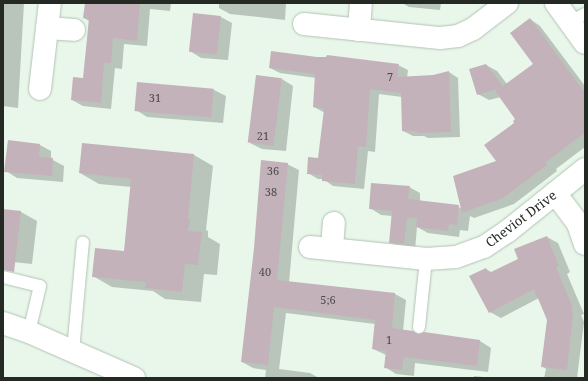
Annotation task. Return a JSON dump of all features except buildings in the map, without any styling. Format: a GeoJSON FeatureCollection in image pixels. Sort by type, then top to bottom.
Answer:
{"type":"FeatureCollection","features":[{"type":"Feature","properties":{"kind":"street"},"geometry":{"type":"LineString","coordinates":[[40,89],[50,3]]}},
{"type":"Feature","properties":{"kind":"street"},"geometry":{"type":"LineString","coordinates":[[359,30],[361,3]]}},
{"type":"Feature","properties":{"kind":"street"},"geometry":{"type":"LineString","coordinates":[[304,24],[440,38],[458,36],[473,29],[507,3]]}},
{"type":"Feature","properties":{"kind":"street"},"geometry":{"type":"LineString","coordinates":[[556,3],[577,18],[585,43]]}},
{"type":"Feature","properties":{"kind":"street"},"geometry":{"type":"LineString","coordinates":[[47,28],[74,30]]}},
{"type":"Feature","properties":{"kind":"street","name":"Cheviot Drive"},"geometry":{"type":"LineString","coordinates":[[334,222],[321,248],[426,259],[456,256],[484,247],[585,169]]}},
{"type":"Feature","properties":{"kind":"street"},"geometry":{"type":"LineString","coordinates":[[555,193],[578,224],[585,244]]}},
{"type":"Feature","properties":{"kind":"street"},"geometry":{"type":"LineString","coordinates":[[3,323],[29,332],[73,351],[122,376]]}},
{"type":"Feature","properties":{"kind":"lane"},"geometry":{"type":"LineString","coordinates":[[73,351],[83,242]]}},
{"type":"Feature","properties":{"kind":"lane"},"geometry":{"type":"LineString","coordinates":[[420,327],[426,259]]}},
{"type":"Feature","properties":{"kind":"lane"},"geometry":{"type":"LineString","coordinates":[[3,277],[40,286],[29,332]]}}]}
